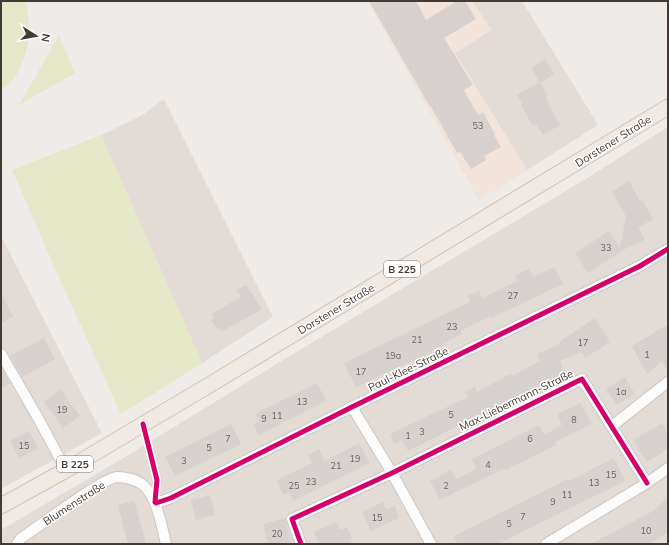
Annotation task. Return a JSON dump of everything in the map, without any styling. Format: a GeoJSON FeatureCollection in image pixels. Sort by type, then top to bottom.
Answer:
{"type":"FeatureCollection","features":[{"type":"Feature","properties":{"kind":"main road","name":"Dorstener Straße"},"geometry":{"type":"LineString","coordinates":[[1,506],[66,470],[218,380],[668,107]]}},
{"type":"Feature","properties":{"kind":"street","name":"Paul-Klee-Straße"},"geometry":{"type":"LineString","coordinates":[[156,503],[171,498],[352,407],[640,266],[668,249]]}},
{"type":"Feature","properties":{"kind":"street"},"geometry":{"type":"LineString","coordinates":[[1,354],[66,470]]}},
{"type":"Feature","properties":{"kind":"street","name":"Max-Liebermann-Straße"},"geometry":{"type":"LineString","coordinates":[[392,472],[582,379],[648,482]]}},
{"type":"Feature","properties":{"kind":"street"},"geometry":{"type":"LineString","coordinates":[[612,426],[668,382]]}},
{"type":"Feature","properties":{"kind":"street"},"geometry":{"type":"LineString","coordinates":[[352,407],[392,472],[431,544]]}},
{"type":"Feature","properties":{"kind":"street"},"geometry":{"type":"LineString","coordinates":[[546,544],[648,482],[668,468]]}},
{"type":"Feature","properties":{"kind":"street"},"geometry":{"type":"LineString","coordinates":[[301,544],[292,519],[392,472]]}},
{"type":"Feature","properties":{"kind":"street","name":"Blumenstraße"},"geometry":{"type":"LineString","coordinates":[[17,544],[20,539],[100,484],[116,477],[133,479],[144,485],[156,503],[166,544]]}},
{"type":"Feature","properties":{"kind":"shaded area"},"geometry":{"type":"Polygon","coordinates":[[[367,1],[472,1],[491,30],[455,53],[527,170],[479,200],[367,1]]]}},
{"type":"Feature","properties":{"kind":"shaded area"},"geometry":{"type":"Polygon","coordinates":[[[472,1],[522,1],[598,125],[527,170],[455,53],[491,30],[472,1]]]}},
{"type":"Feature","properties":{"kind":"shaded area"},"geometry":{"type":"Polygon","coordinates":[[[164,99],[273,317],[202,363],[101,135],[141,116],[164,99]]]}},
{"type":"Feature","properties":{"kind":"shaded area"},"geometry":{"type":"Polygon","coordinates":[[[668,127],[668,544],[1,544],[1,530],[120,460],[293,354],[589,177],[668,127]]]}},
{"type":"Feature","properties":{"kind":"shaded area"},"geometry":{"type":"Polygon","coordinates":[[[1,236],[102,433],[1,489],[1,236]]]}},
{"type":"Feature","properties":{"kind":"shaded area"},"geometry":{"type":"Polygon","coordinates":[[[119,488],[122,499],[101,504],[100,499],[110,497],[109,492],[119,488]]]}},
{"type":"Feature","properties":{"kind":"green space"},"geometry":{"type":"Polygon","coordinates":[[[1,1],[25,1],[29,21],[29,30],[24,59],[20,68],[14,79],[1,90],[1,1]]]}},
{"type":"Feature","properties":{"kind":"green space"},"geometry":{"type":"Polygon","coordinates":[[[59,36],[75,73],[19,105],[59,36]]]}},
{"type":"Feature","properties":{"kind":"green space"},"geometry":{"type":"Polygon","coordinates":[[[101,135],[202,363],[121,414],[12,170],[101,135]]]}},
{"type":"Feature","properties":{"kind":"building"},"geometry":{"type":"Polygon","coordinates":[[[369,1],[416,1],[426,20],[457,1],[465,1],[476,19],[444,38],[473,85],[464,90],[478,115],[483,112],[501,147],[484,156],[486,160],[471,169],[460,152],[457,153],[369,1]]]}},
{"type":"Feature","properties":{"kind":"building"},"geometry":{"type":"Polygon","coordinates":[[[545,59],[554,74],[540,83],[531,68],[545,59]]]}},
{"type":"Feature","properties":{"kind":"building"},"geometry":{"type":"Polygon","coordinates":[[[540,82],[548,96],[546,98],[548,104],[560,125],[543,135],[536,124],[533,126],[521,105],[523,104],[517,95],[540,82]]]}},
{"type":"Feature","properties":{"kind":"building"},"geometry":{"type":"Polygon","coordinates":[[[629,181],[640,201],[642,200],[653,219],[638,228],[645,239],[633,246],[633,244],[588,273],[575,253],[609,231],[620,248],[626,216],[612,192],[629,181]]]}},
{"type":"Feature","properties":{"kind":"building"},"geometry":{"type":"Polygon","coordinates":[[[554,267],[563,284],[491,318],[490,316],[461,331],[462,334],[433,349],[434,351],[356,387],[344,363],[470,302],[468,296],[479,291],[482,298],[518,281],[515,275],[529,269],[533,277],[554,267]]]}},
{"type":"Feature","properties":{"kind":"building"},"geometry":{"type":"Polygon","coordinates":[[[246,285],[262,309],[221,332],[219,327],[217,329],[211,320],[214,319],[211,314],[241,297],[237,290],[246,285]]]}},
{"type":"Feature","properties":{"kind":"building"},"geometry":{"type":"Polygon","coordinates":[[[1,292],[13,317],[1,323],[1,292]]]}},
{"type":"Feature","properties":{"kind":"building"},"geometry":{"type":"Polygon","coordinates":[[[595,318],[610,342],[585,358],[581,352],[560,361],[565,373],[408,451],[402,440],[394,444],[390,434],[468,397],[465,392],[475,387],[477,392],[510,374],[512,376],[540,361],[537,354],[560,344],[559,342],[595,318]]]}},
{"type":"Feature","properties":{"kind":"building"},"geometry":{"type":"Polygon","coordinates":[[[668,324],[668,371],[662,361],[647,374],[632,346],[668,324]]]}},
{"type":"Feature","properties":{"kind":"building"},"geometry":{"type":"Polygon","coordinates":[[[44,338],[55,359],[22,377],[10,356],[44,338]]]}},
{"type":"Feature","properties":{"kind":"building"},"geometry":{"type":"Polygon","coordinates":[[[1,368],[10,383],[1,388],[1,368]]]}},
{"type":"Feature","properties":{"kind":"building"},"geometry":{"type":"Polygon","coordinates":[[[625,377],[635,394],[617,405],[606,389],[625,377]]]}},
{"type":"Feature","properties":{"kind":"building"},"geometry":{"type":"Polygon","coordinates":[[[317,383],[326,401],[259,435],[253,424],[259,421],[255,414],[317,383]]]}},
{"type":"Feature","properties":{"kind":"building"},"geometry":{"type":"Polygon","coordinates":[[[60,389],[80,416],[63,428],[44,402],[60,389]]]}},
{"type":"Feature","properties":{"kind":"building"},"geometry":{"type":"Polygon","coordinates":[[[581,403],[592,424],[555,442],[556,445],[506,470],[505,468],[440,500],[430,481],[451,470],[456,479],[477,469],[472,459],[539,425],[544,435],[562,425],[557,414],[581,403]]]}},
{"type":"Feature","properties":{"kind":"building"},"geometry":{"type":"Polygon","coordinates":[[[662,423],[668,433],[668,449],[647,462],[633,440],[662,423]]]}},
{"type":"Feature","properties":{"kind":"building"},"geometry":{"type":"Polygon","coordinates":[[[231,424],[241,444],[175,476],[165,457],[231,424]]]}},
{"type":"Feature","properties":{"kind":"building"},"geometry":{"type":"Polygon","coordinates":[[[29,431],[38,449],[19,458],[10,441],[29,431]]]}},
{"type":"Feature","properties":{"kind":"building"},"geometry":{"type":"Polygon","coordinates":[[[359,443],[370,463],[293,501],[289,492],[283,495],[277,480],[312,463],[308,455],[319,449],[325,461],[359,443]]]}},
{"type":"Feature","properties":{"kind":"building"},"geometry":{"type":"Polygon","coordinates":[[[614,458],[625,481],[498,544],[458,544],[454,536],[568,479],[569,481],[614,458]]]}},
{"type":"Feature","properties":{"kind":"building"},"geometry":{"type":"Polygon","coordinates":[[[210,495],[215,515],[196,520],[191,500],[210,495]]]}},
{"type":"Feature","properties":{"kind":"building"},"geometry":{"type":"Polygon","coordinates":[[[668,498],[668,533],[649,544],[591,544],[653,511],[668,498]]]}},
{"type":"Feature","properties":{"kind":"building"},"geometry":{"type":"Polygon","coordinates":[[[134,501],[146,544],[128,544],[118,505],[134,501]]]}},
{"type":"Feature","properties":{"kind":"building"},"geometry":{"type":"Polygon","coordinates":[[[383,502],[386,509],[395,506],[399,518],[371,531],[362,512],[383,502]]]}},
{"type":"Feature","properties":{"kind":"building"},"geometry":{"type":"Polygon","coordinates":[[[285,518],[291,542],[283,544],[268,544],[263,524],[285,518]]]}},
{"type":"Feature","properties":{"kind":"building"},"geometry":{"type":"Polygon","coordinates":[[[336,522],[340,530],[347,527],[353,541],[346,544],[319,544],[314,532],[336,522]]]}},
{"type":"Feature","properties":{"kind":"cycle path"},"geometry":{"type":"LineString","coordinates":[[156,503],[171,498],[352,407],[640,266],[668,249]]}},
{"type":"Feature","properties":{"kind":"cycle path"},"geometry":{"type":"LineString","coordinates":[[301,544],[292,519],[392,473],[582,379],[647,483]]}},
{"type":"Feature","properties":{"kind":"cycle path"},"geometry":{"type":"LineString","coordinates":[[143,424],[157,480],[155,502]]}}]}
